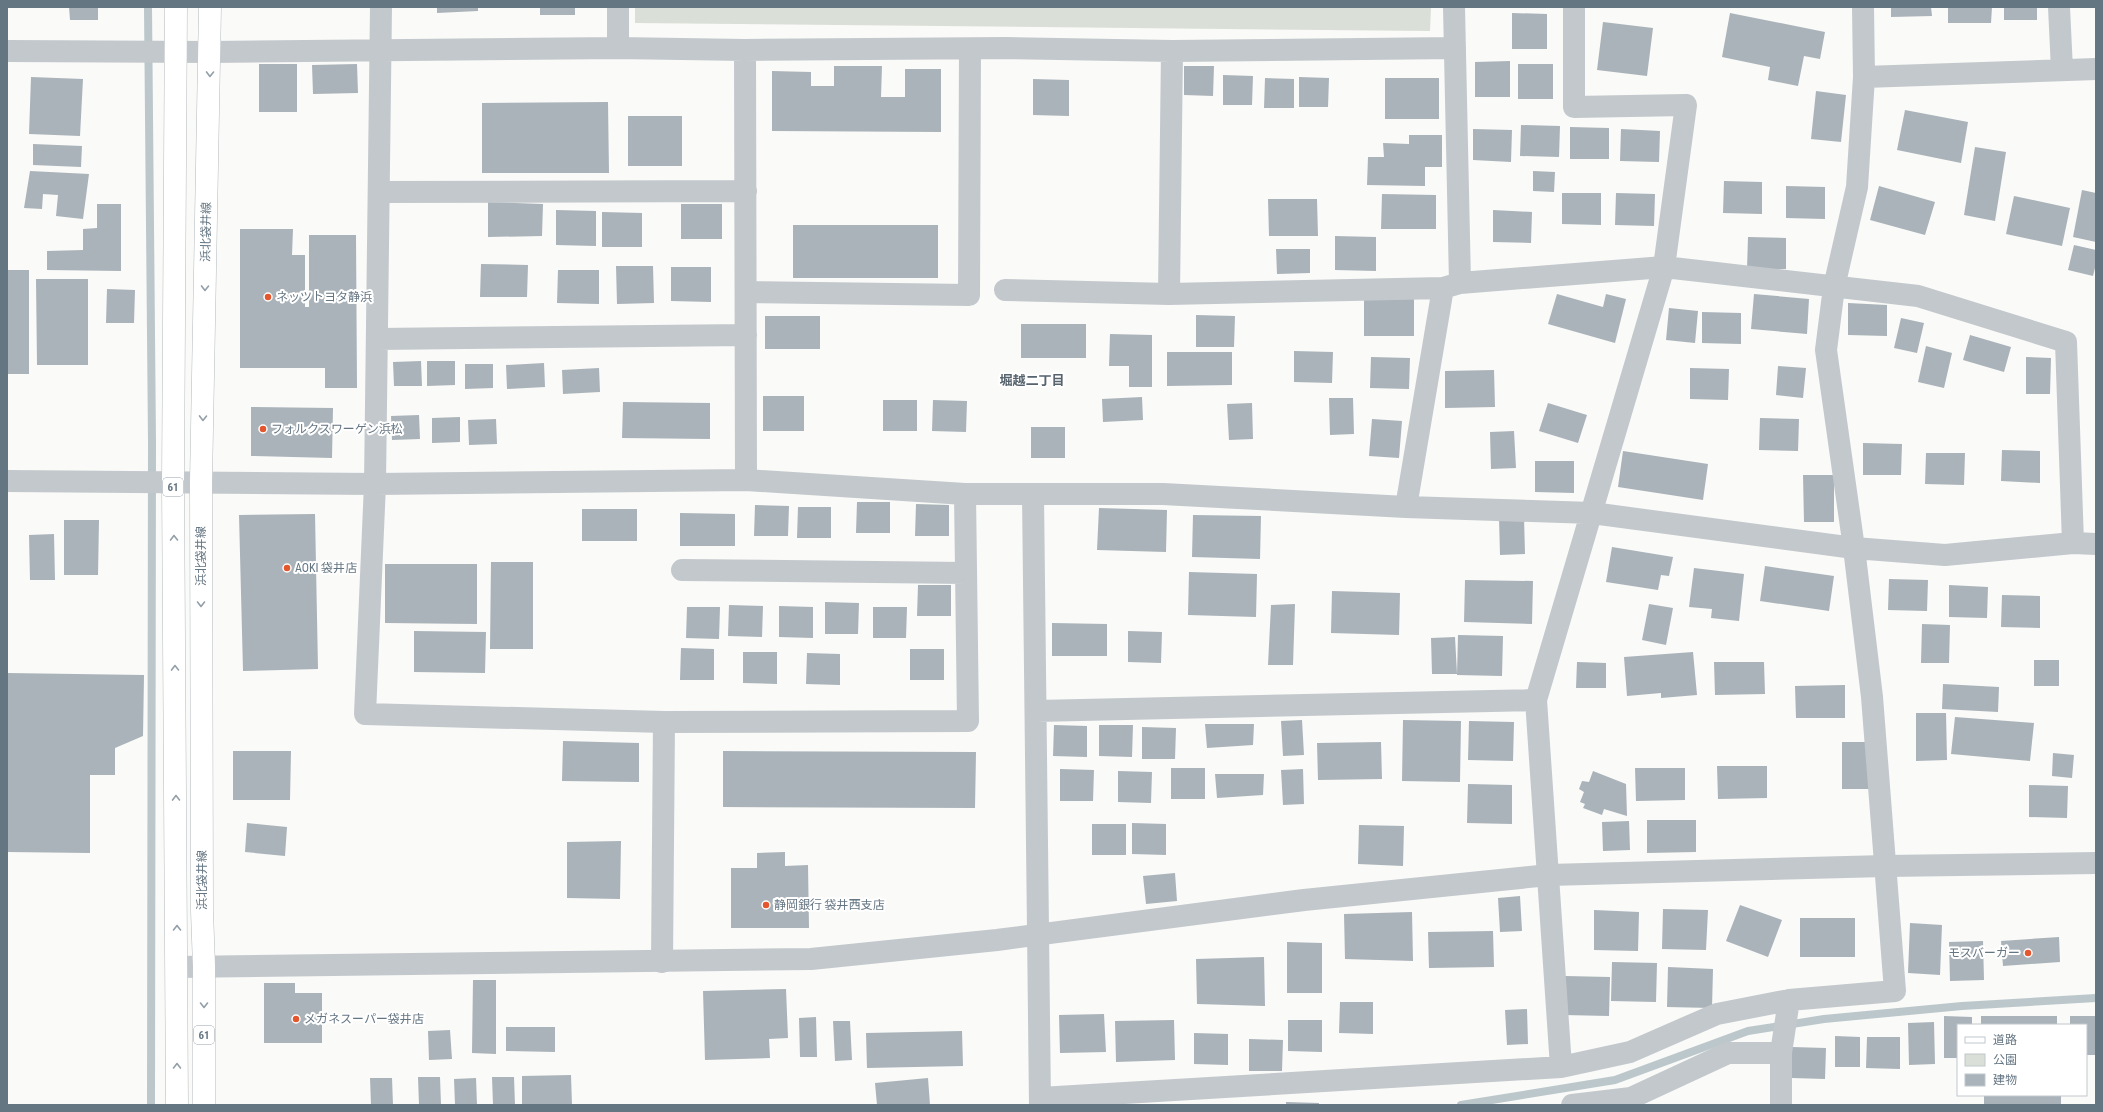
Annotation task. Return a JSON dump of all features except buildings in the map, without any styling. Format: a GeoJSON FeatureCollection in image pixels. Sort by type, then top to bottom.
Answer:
{"type":"FeatureCollection","features":[{"type":"Feature","properties":{"kind":"main road","name":"浜北袋井線"},"geometry":{"type":"LineString","coordinates":[[176,7],[173,482],[178,967],[177,1105]]}},
{"type":"Feature","properties":{"kind":"main road","name":"浜北袋井線"},"geometry":{"type":"LineString","coordinates":[[204,1105],[201,482],[210,7]]}},
{"type":"Feature","properties":{"kind":"street"},"geometry":{"type":"LineString","coordinates":[[381,7],[375,484],[365,714],[664,722],[968,721],[965,494]]}},
{"type":"Feature","properties":{"kind":"street"},"geometry":{"type":"LineString","coordinates":[[618,7],[618,48]]}},
{"type":"Feature","properties":{"kind":"street"},"geometry":{"type":"LineString","coordinates":[[1406,507],[1452,285],[1455,48],[1454,7]]}},
{"type":"Feature","properties":{"kind":"street"},"geometry":{"type":"LineString","coordinates":[[1560,1067],[1536,700],[1664,268],[1686,105],[1574,107],[1574,7]]}},
{"type":"Feature","properties":{"kind":"street"},"geometry":{"type":"LineString","coordinates":[[1034,495],[1037,935],[1040,1102],[1560,1067],[1630,1052],[1717,1014],[1789,1000],[1895,991],[1872,697],[1854,548],[1826,350],[1834,287],[1857,187],[1864,77],[1864,7]]}},
{"type":"Feature","properties":{"kind":"street"},"geometry":{"type":"LineString","coordinates":[[2059,7],[2062,70]]}},
{"type":"Feature","properties":{"kind":"street"},"geometry":{"type":"LineString","coordinates":[[7,51],[210,52],[618,48],[745,50],[1006,48],[1172,51],[1455,48]]}},
{"type":"Feature","properties":{"kind":"street"},"geometry":{"type":"LineString","coordinates":[[746,292],[969,295],[970,49]]}},
{"type":"Feature","properties":{"kind":"street"},"geometry":{"type":"LineString","coordinates":[[745,50],[746,480]]}},
{"type":"Feature","properties":{"kind":"street"},"geometry":{"type":"LineString","coordinates":[[1169,294],[1172,51]]}},
{"type":"Feature","properties":{"kind":"street"},"geometry":{"type":"LineString","coordinates":[[1864,77],[2096,70]]}},
{"type":"Feature","properties":{"kind":"street"},"geometry":{"type":"LineString","coordinates":[[379,192],[746,192]]}},
{"type":"Feature","properties":{"kind":"street"},"geometry":{"type":"LineString","coordinates":[[1005,290],[1169,294],[1452,285],[1664,268],[1918,296],[2066,342],[2073,543]]}},
{"type":"Feature","properties":{"kind":"street"},"geometry":{"type":"LineString","coordinates":[[377,339],[746,335]]}},
{"type":"Feature","properties":{"kind":"street"},"geometry":{"type":"LineString","coordinates":[[7,480],[375,484],[746,480],[965,494],[1163,494],[1406,507],[1592,513],[1854,548],[1945,555],[2073,543],[2096,544]]}},
{"type":"Feature","properties":{"kind":"street"},"geometry":{"type":"LineString","coordinates":[[682,570],[966,573]]}},
{"type":"Feature","properties":{"kind":"street"},"geometry":{"type":"LineString","coordinates":[[1036,711],[1536,700]]}},
{"type":"Feature","properties":{"kind":"street"},"geometry":{"type":"LineString","coordinates":[[662,962],[664,722]]}},
{"type":"Feature","properties":{"kind":"street"},"geometry":{"type":"LineString","coordinates":[[178,967],[811,959],[1037,935],[1304,900],[1548,875],[1885,866],[2096,863]]}},
{"type":"Feature","properties":{"kind":"street"},"geometry":{"type":"LineString","coordinates":[[1781,1105],[1781,1053],[1789,1000]]}},
{"type":"Feature","properties":{"kind":"street"},"geometry":{"type":"LineString","coordinates":[[1572,1105],[1631,1098],[1728,1053],[1781,1053]]}},
{"type":"Feature","properties":{"kind":"green space"},"geometry":{"type":"Polygon","coordinates":[[[635,7],[1431,7],[1430,31],[635,23],[635,7]]]}},
{"type":"Feature","properties":{"kind":"waterway"},"geometry":{"type":"LineString","coordinates":[[148,7],[152,442],[151,1105]]}},
{"type":"Feature","properties":{"kind":"waterway"},"geometry":{"type":"LineString","coordinates":[[1461,1105],[1615,1080],[1748,1031],[1824,1019],[1962,1006],[2096,998]]}},
{"type":"Feature","properties":{"kind":"place","name":"ネッツトヨタ静浜"},"geometry":{"type":"Point","coordinates":[268,297]}},
{"type":"Feature","properties":{"kind":"place","name":"フォルクスワーゲン浜松"},"geometry":{"type":"Point","coordinates":[263,429]}},
{"type":"Feature","properties":{"kind":"place","name":"AOKI 袋井店"},"geometry":{"type":"Point","coordinates":[287,568]}},
{"type":"Feature","properties":{"kind":"place","name":"静岡銀行 袋井西支店"},"geometry":{"type":"Point","coordinates":[766,905]}},
{"type":"Feature","properties":{"kind":"place","name":"モスバーガー"},"geometry":{"type":"Point","coordinates":[2028,953]}},
{"type":"Feature","properties":{"kind":"place","name":"メガネスーパー袋井店"},"geometry":{"type":"Point","coordinates":[296,1019]}},
{"type":"Feature","properties":{"kind":"district","name":"堀越二丁目"},"geometry":{"type":"Point","coordinates":[1032,380]}}]}
